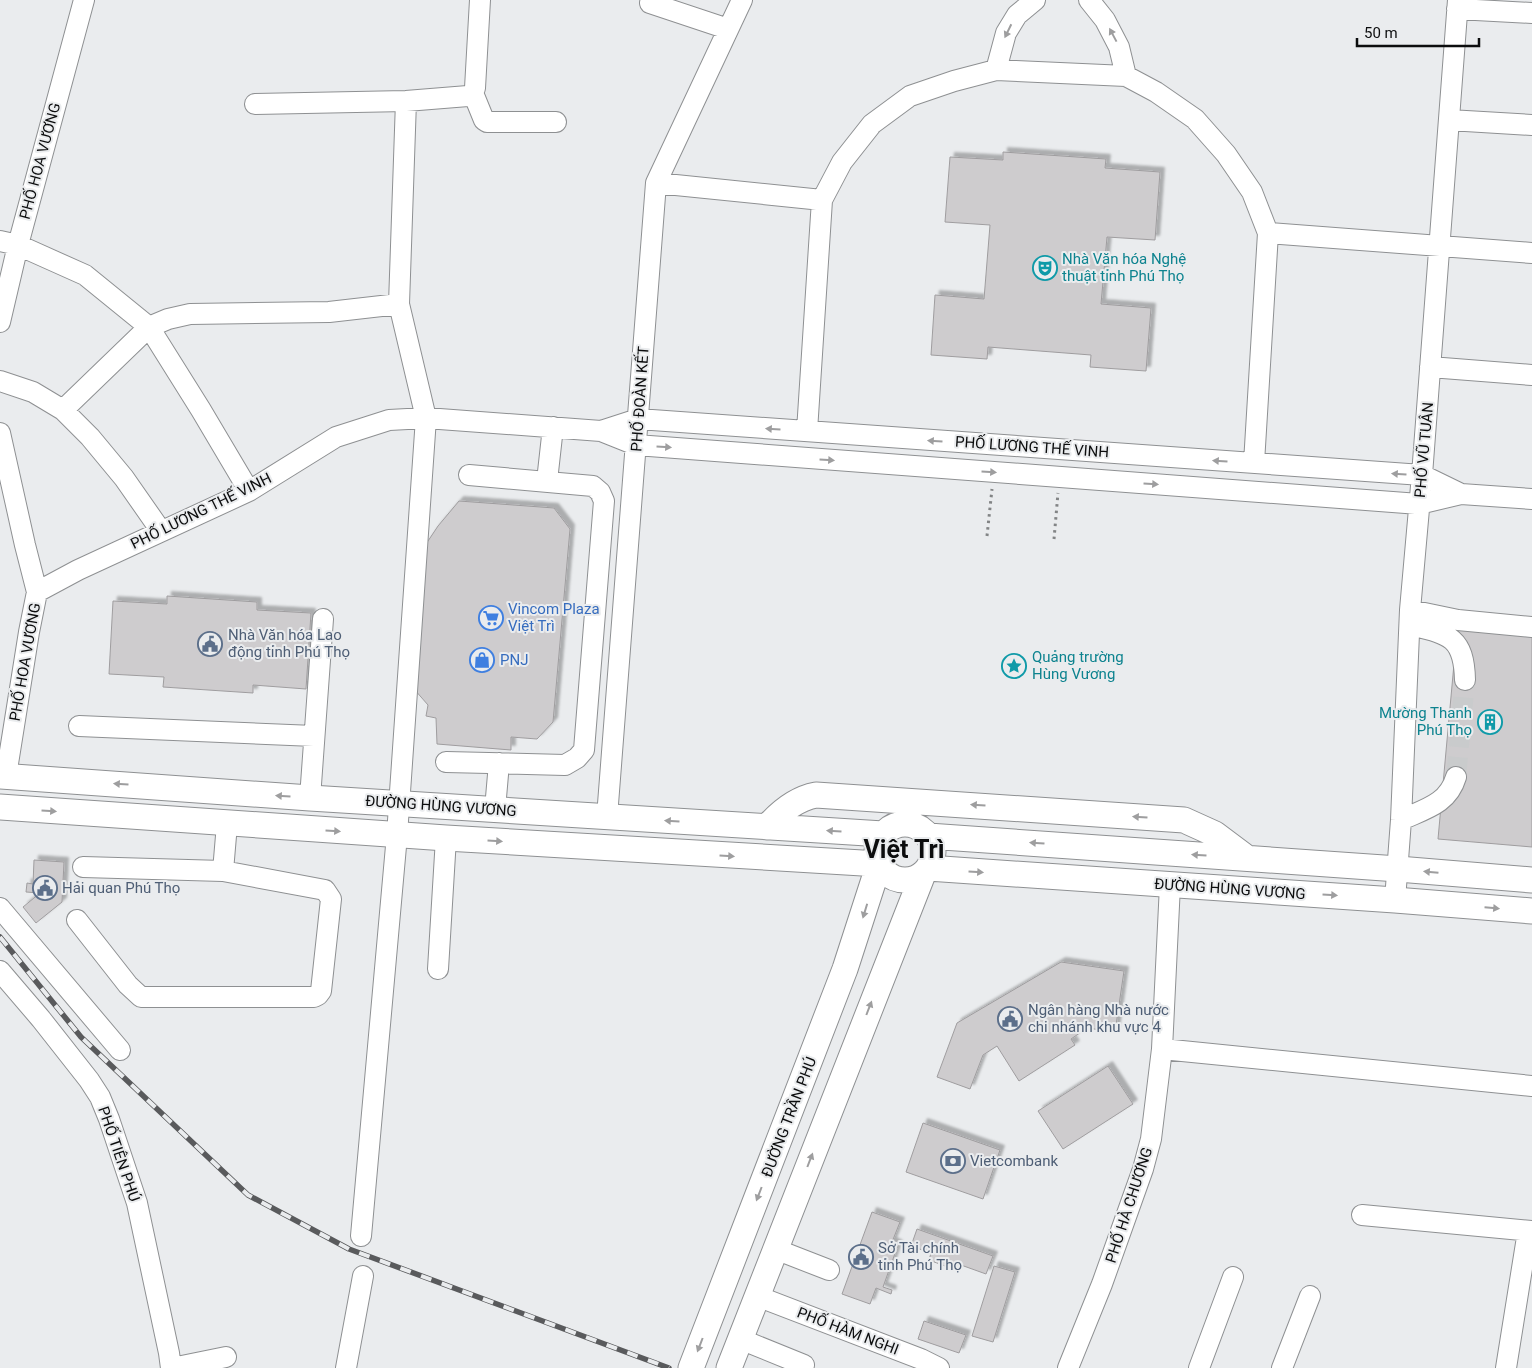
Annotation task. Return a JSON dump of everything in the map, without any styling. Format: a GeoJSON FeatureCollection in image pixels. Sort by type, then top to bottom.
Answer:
{"type":"FeatureCollection","features":[{"type":"Feature","properties":{"kind":"main road","name":"ĐƯỜNG HÙNG VƯƠNG"},"geometry":{"type":"LineString","coordinates":[[3,776],[399,804],[883,834]]}},
{"type":"Feature","properties":{"kind":"main road"},"geometry":{"type":"LineString","coordinates":[[767,827],[775,817],[789,806],[816,795],[958,804],[1184,820],[1215,834],[1247,858]]}},
{"type":"Feature","properties":{"kind":"main road","name":"ĐƯỜNG HÙNG VƯƠNG"},"geometry":{"type":"LineString","coordinates":[[0,807],[227,824],[879,864]]}},
{"type":"Feature","properties":{"kind":"main road"},"geometry":{"type":"LineString","coordinates":[[729,1368],[925,871],[932,859],[932,846],[928,836],[919,827],[906,824],[893,826],[883,834],[877,849],[879,864],[888,875],[898,879],[913,879],[925,871]]}},
{"type":"Feature","properties":{"kind":"main road"},"geometry":{"type":"LineString","coordinates":[[928,836],[1532,880]]}},
{"type":"Feature","properties":{"kind":"main road","name":"ĐƯỜNG TRẦN PHÚ"},"geometry":{"type":"LineString","coordinates":[[691,1368],[845,970],[864,916],[879,864]]}},
{"type":"Feature","properties":{"kind":"main road","name":"ĐƯỜNG HÙNG VƯƠNG"},"geometry":{"type":"LineString","coordinates":[[925,871],[1170,885],[1532,911]]}},
{"type":"Feature","properties":{"kind":"street","name":"PHỐ HOA VƯƠNG"},"geometry":{"type":"LineString","coordinates":[[0,322],[9,243],[84,0]]}},
{"type":"Feature","properties":{"kind":"street"},"geometry":{"type":"LineString","coordinates":[[255,104],[406,102],[468,96],[473,93],[475,88],[480,0]]}},
{"type":"Feature","properties":{"kind":"street","name":"PHỐ ĐOÀN KẾT"},"geometry":{"type":"LineString","coordinates":[[607,817],[656,183],[742,0]]}},
{"type":"Feature","properties":{"kind":"street"},"geometry":{"type":"LineString","coordinates":[[996,70],[1006,33],[1017,15],[1035,0]]}},
{"type":"Feature","properties":{"kind":"street"},"geometry":{"type":"LineString","coordinates":[[1088,0],[1105,20],[1119,47],[1126,76]]}},
{"type":"Feature","properties":{"kind":"street"},"geometry":{"type":"LineString","coordinates":[[650,3],[728,29]]}},
{"type":"Feature","properties":{"kind":"street"},"geometry":{"type":"LineString","coordinates":[[1458,4],[1532,13]]}},
{"type":"Feature","properties":{"kind":"street","name":"PHỐ VŨ TUÂN"},"geometry":{"type":"LineString","coordinates":[[1395,900],[1401,820],[1410,618],[1458,4]]}},
{"type":"Feature","properties":{"kind":"street"},"geometry":{"type":"LineString","coordinates":[[807,431],[822,200],[842,162],[872,124],[910,96],[954,81],[996,70],[1126,76],[1156,92],[1195,119],[1226,154],[1252,192],[1268,233],[1254,463]]}},
{"type":"Feature","properties":{"kind":"street"},"geometry":{"type":"LineString","coordinates":[[473,93],[484,120],[487,122],[556,122]]}},
{"type":"Feature","properties":{"kind":"street"},"geometry":{"type":"LineString","coordinates":[[362,1236],[397,835],[426,418],[400,304],[406,102]]}},
{"type":"Feature","properties":{"kind":"street"},"geometry":{"type":"LineString","coordinates":[[1449,120],[1532,125]]}},
{"type":"Feature","properties":{"kind":"street"},"geometry":{"type":"LineString","coordinates":[[656,183],[822,200]]}},
{"type":"Feature","properties":{"kind":"street"},"geometry":{"type":"LineString","coordinates":[[1268,233],[1532,253]]}},
{"type":"Feature","properties":{"kind":"street"},"geometry":{"type":"LineString","coordinates":[[9,243],[85,275],[149,327],[249,492]]}},
{"type":"Feature","properties":{"kind":"street"},"geometry":{"type":"LineString","coordinates":[[63,410],[149,327],[168,319],[190,314],[329,312],[400,304]]}},
{"type":"Feature","properties":{"kind":"street"},"geometry":{"type":"LineString","coordinates":[[1430,367],[1532,375]]}},
{"type":"Feature","properties":{"kind":"street"},"geometry":{"type":"LineString","coordinates":[[0,380],[33,392],[63,410],[90,436],[124,478],[161,532]]}},
{"type":"Feature","properties":{"kind":"street","name":"PHỐ LƯƠNG THẾ VINH"},"geometry":{"type":"LineString","coordinates":[[37,592],[78,570],[249,492],[336,437],[389,420],[426,418],[553,427],[601,431],[636,445],[1419,504],[1461,494],[1532,499]]}},
{"type":"Feature","properties":{"kind":"street","name":"PHỐ LƯƠNG THẾ VINH"},"geometry":{"type":"LineString","coordinates":[[601,431],[638,419],[1254,463],[1422,476],[1461,494]]}},
{"type":"Feature","properties":{"kind":"street"},"geometry":{"type":"LineString","coordinates":[[547,481],[553,427]]}},
{"type":"Feature","properties":{"kind":"street","name":"PHỐ HOA VƯƠNG"},"geometry":{"type":"LineString","coordinates":[[0,433],[37,592],[3,776]]}},
{"type":"Feature","properties":{"kind":"street"},"geometry":{"type":"LineString","coordinates":[[1029,475],[1031,447]]}},
{"type":"Feature","properties":{"kind":"street"},"geometry":{"type":"LineString","coordinates":[[446,762],[565,765],[577,758],[584,750],[604,501],[600,492],[592,486],[469,475]]}},
{"type":"Feature","properties":{"kind":"street"},"geometry":{"type":"LineString","coordinates":[[1410,618],[1458,620],[1532,627]]}},
{"type":"Feature","properties":{"kind":"street"},"geometry":{"type":"LineString","coordinates":[[1410,618],[1446,635],[1456,643],[1463,660],[1465,680]]}},
{"type":"Feature","properties":{"kind":"street"},"geometry":{"type":"LineString","coordinates":[[310,798],[323,619]]}},
{"type":"Feature","properties":{"kind":"street"},"geometry":{"type":"LineString","coordinates":[[80,726],[314,736]]}},
{"type":"Feature","properties":{"kind":"street"},"geometry":{"type":"LineString","coordinates":[[495,809],[499,763]]}},
{"type":"Feature","properties":{"kind":"street"},"geometry":{"type":"LineString","coordinates":[[1401,820],[1442,800],[1451,790],[1456,777]]}},
{"type":"Feature","properties":{"kind":"street"},"geometry":{"type":"LineString","coordinates":[[223,871],[227,824]]}},
{"type":"Feature","properties":{"kind":"street"},"geometry":{"type":"LineString","coordinates":[[438,969],[446,838]]}},
{"type":"Feature","properties":{"kind":"street"},"geometry":{"type":"LineString","coordinates":[[77,920],[128,985],[141,997],[314,997],[320,991],[331,898],[325,890],[223,871],[83,867]]}},
{"type":"Feature","properties":{"kind":"street","name":"PHỐ HÀ CHƯƠNG"},"geometry":{"type":"LineString","coordinates":[[1068,1368],[1102,1284],[1143,1169],[1151,1139],[1162,1050],[1170,885]]}},
{"type":"Feature","properties":{"kind":"street"},"geometry":{"type":"LineString","coordinates":[[0,908],[120,1050]]}},
{"type":"Feature","properties":{"kind":"street","name":"PHỐ TIÊN PHÚ"},"geometry":{"type":"LineString","coordinates":[[0,971],[41,1019],[100,1097],[137,1203],[171,1368]]}},
{"type":"Feature","properties":{"kind":"street"},"geometry":{"type":"LineString","coordinates":[[1162,1050],[1532,1086]]}},
{"type":"Feature","properties":{"kind":"street"},"geometry":{"type":"LineString","coordinates":[[1362,1215],[1530,1231],[1506,1368]]}},
{"type":"Feature","properties":{"kind":"street"},"geometry":{"type":"LineString","coordinates":[[775,1249],[829,1270]]}},
{"type":"Feature","properties":{"kind":"street"},"geometry":{"type":"LineString","coordinates":[[346,1368],[363,1276]]}},
{"type":"Feature","properties":{"kind":"street"},"geometry":{"type":"LineString","coordinates":[[1199,1368],[1234,1278]]}},
{"type":"Feature","properties":{"kind":"street","name":"PHỐ HÀM NGHI"},"geometry":{"type":"LineString","coordinates":[[757,1296],[921,1359],[939,1368]]}},
{"type":"Feature","properties":{"kind":"street"},"geometry":{"type":"LineString","coordinates":[[1282,1368],[1310,1296]]}},
{"type":"Feature","properties":{"kind":"street"},"geometry":{"type":"LineString","coordinates":[[740,1339],[804,1365]]}},
{"type":"Feature","properties":{"kind":"street"},"geometry":{"type":"LineString","coordinates":[[171,1368],[226,1357]]}},
{"type":"Feature","properties":{"kind":"path"},"geometry":{"type":"LineString","coordinates":[[987,536],[993,472]]}},
{"type":"Feature","properties":{"kind":"path"},"geometry":{"type":"LineString","coordinates":[[1054,539],[1060,477]]}},
{"type":"Feature","properties":{"kind":"building","name":"Nhà Văn hóa Nghệ thuật tỉnh Phú Thọ"},"geometry":{"type":"Polygon","coordinates":[[[1003,152],[1106,159],[1105,168],[1160,172],[1155,240],[1107,237],[1101,304],[1151,308],[1146,371],[1090,367],[1091,355],[988,347],[987,359],[931,355],[935,295],[984,299],[990,225],[945,222],[950,157],[1003,160],[1003,152]]]}},
{"type":"Feature","properties":{"kind":"building","name":"Vincom Plaza Việt Trì"},"geometry":{"type":"Polygon","coordinates":[[[459,501],[554,508],[570,529],[553,722],[537,739],[511,737],[511,750],[437,744],[436,718],[426,716],[428,705],[414,689],[424,547],[438,526],[459,501]]]}},
{"type":"Feature","properties":{"kind":"building","name":"Nhà Văn hóa Lao động tỉnh Phú Thọ"},"geometry":{"type":"Polygon","coordinates":[[[167,596],[257,602],[257,610],[311,613],[306,689],[253,685],[253,693],[163,687],[164,677],[109,674],[113,601],[167,604],[167,596]]]}},
{"type":"Feature","properties":{"kind":"building","name":"Mường Thanh Phú Thọ"},"geometry":{"type":"Polygon","coordinates":[[[1458,620],[1532,627],[1532,847],[1438,839],[1458,620]]]}},
{"type":"Feature","properties":{"kind":"building","name":"Hải quan Phú Thọ"},"geometry":{"type":"Polygon","coordinates":[[[34,860],[64,862],[62,902],[36,923],[23,907],[40,893],[26,892],[27,883],[33,884],[34,860]]]}},
{"type":"Feature","properties":{"kind":"building"},"geometry":{"type":"Polygon","coordinates":[[[1061,962],[1124,971],[1115,1032],[1087,1028],[1071,1039],[1075,1045],[1019,1081],[997,1046],[983,1055],[970,1089],[937,1077],[957,1023],[1061,962]]]}},
{"type":"Feature","properties":{"kind":"building"},"geometry":{"type":"Polygon","coordinates":[[[1108,1066],[1133,1104],[1063,1149],[1038,1111],[1108,1066]]]}},
{"type":"Feature","properties":{"kind":"building","name":"Vietcombank"},"geometry":{"type":"Polygon","coordinates":[[[923,1123],[1000,1150],[983,1199],[906,1172],[923,1123]]]}},
{"type":"Feature","properties":{"kind":"building"},"geometry":{"type":"Polygon","coordinates":[[[872,1212],[900,1222],[892,1242],[898,1245],[883,1287],[892,1290],[891,1294],[876,1288],[870,1304],[842,1294],[872,1212]]]}},
{"type":"Feature","properties":{"kind":"building"},"geometry":{"type":"Polygon","coordinates":[[[917,1229],[993,1256],[986,1274],[947,1260],[945,1266],[929,1260],[931,1253],[911,1246],[917,1229]]]}},
{"type":"Feature","properties":{"kind":"building"},"geometry":{"type":"Polygon","coordinates":[[[994,1266],[1015,1272],[993,1342],[972,1336],[994,1266]]]}},
{"type":"Feature","properties":{"kind":"building"},"geometry":{"type":"Polygon","coordinates":[[[924,1321],[966,1335],[959,1353],[918,1339],[924,1321]]]}},
{"type":"Feature","properties":{"kind":"tunnel"},"geometry":{"type":"LineString","coordinates":[[1456,777],[1465,680]]}},
{"type":"Feature","properties":{"kind":"railway"},"geometry":{"type":"LineString","coordinates":[[0,937],[81,1037],[248,1195],[349,1249],[669,1368]]}},
{"type":"Feature","properties":{"kind":"place","name":"Nhà Văn hóa Nghệ thuật tỉnh Phú Thọ"},"geometry":{"type":"Point","coordinates":[1045,268]}},
{"type":"Feature","properties":{"kind":"place","name":"Vincom Plaza Việt Trì"},"geometry":{"type":"Point","coordinates":[491,618]}},
{"type":"Feature","properties":{"kind":"place","name":"Nhà Văn hóa Lao động tỉnh Phú Thọ"},"geometry":{"type":"Point","coordinates":[210,644]}},
{"type":"Feature","properties":{"kind":"place","name":"PNJ"},"geometry":{"type":"Point","coordinates":[482,660]}},
{"type":"Feature","properties":{"kind":"place","name":"Quảng trường Hùng Vương"},"geometry":{"type":"Point","coordinates":[1014,666]}},
{"type":"Feature","properties":{"kind":"place","name":"Mường Thanh Phú Thọ"},"geometry":{"type":"Point","coordinates":[1490,722]}},
{"type":"Feature","properties":{"kind":"place","name":"Hải quan Phú Thọ"},"geometry":{"type":"Point","coordinates":[45,888]}},
{"type":"Feature","properties":{"kind":"place","name":"Ngân hàng Nhà nước chi nhánh khu vực 4"},"geometry":{"type":"Point","coordinates":[1010,1019]}},
{"type":"Feature","properties":{"kind":"place","name":"Vietcombank"},"geometry":{"type":"Point","coordinates":[953,1161]}},
{"type":"Feature","properties":{"kind":"place","name":"Sở Tài chính tỉnh Phú Thọ"},"geometry":{"type":"Point","coordinates":[861,1257]}},
{"type":"Feature","properties":{"kind":"district","name":"Việt Trì"},"geometry":{"type":"Point","coordinates":[904,849]}}]}
